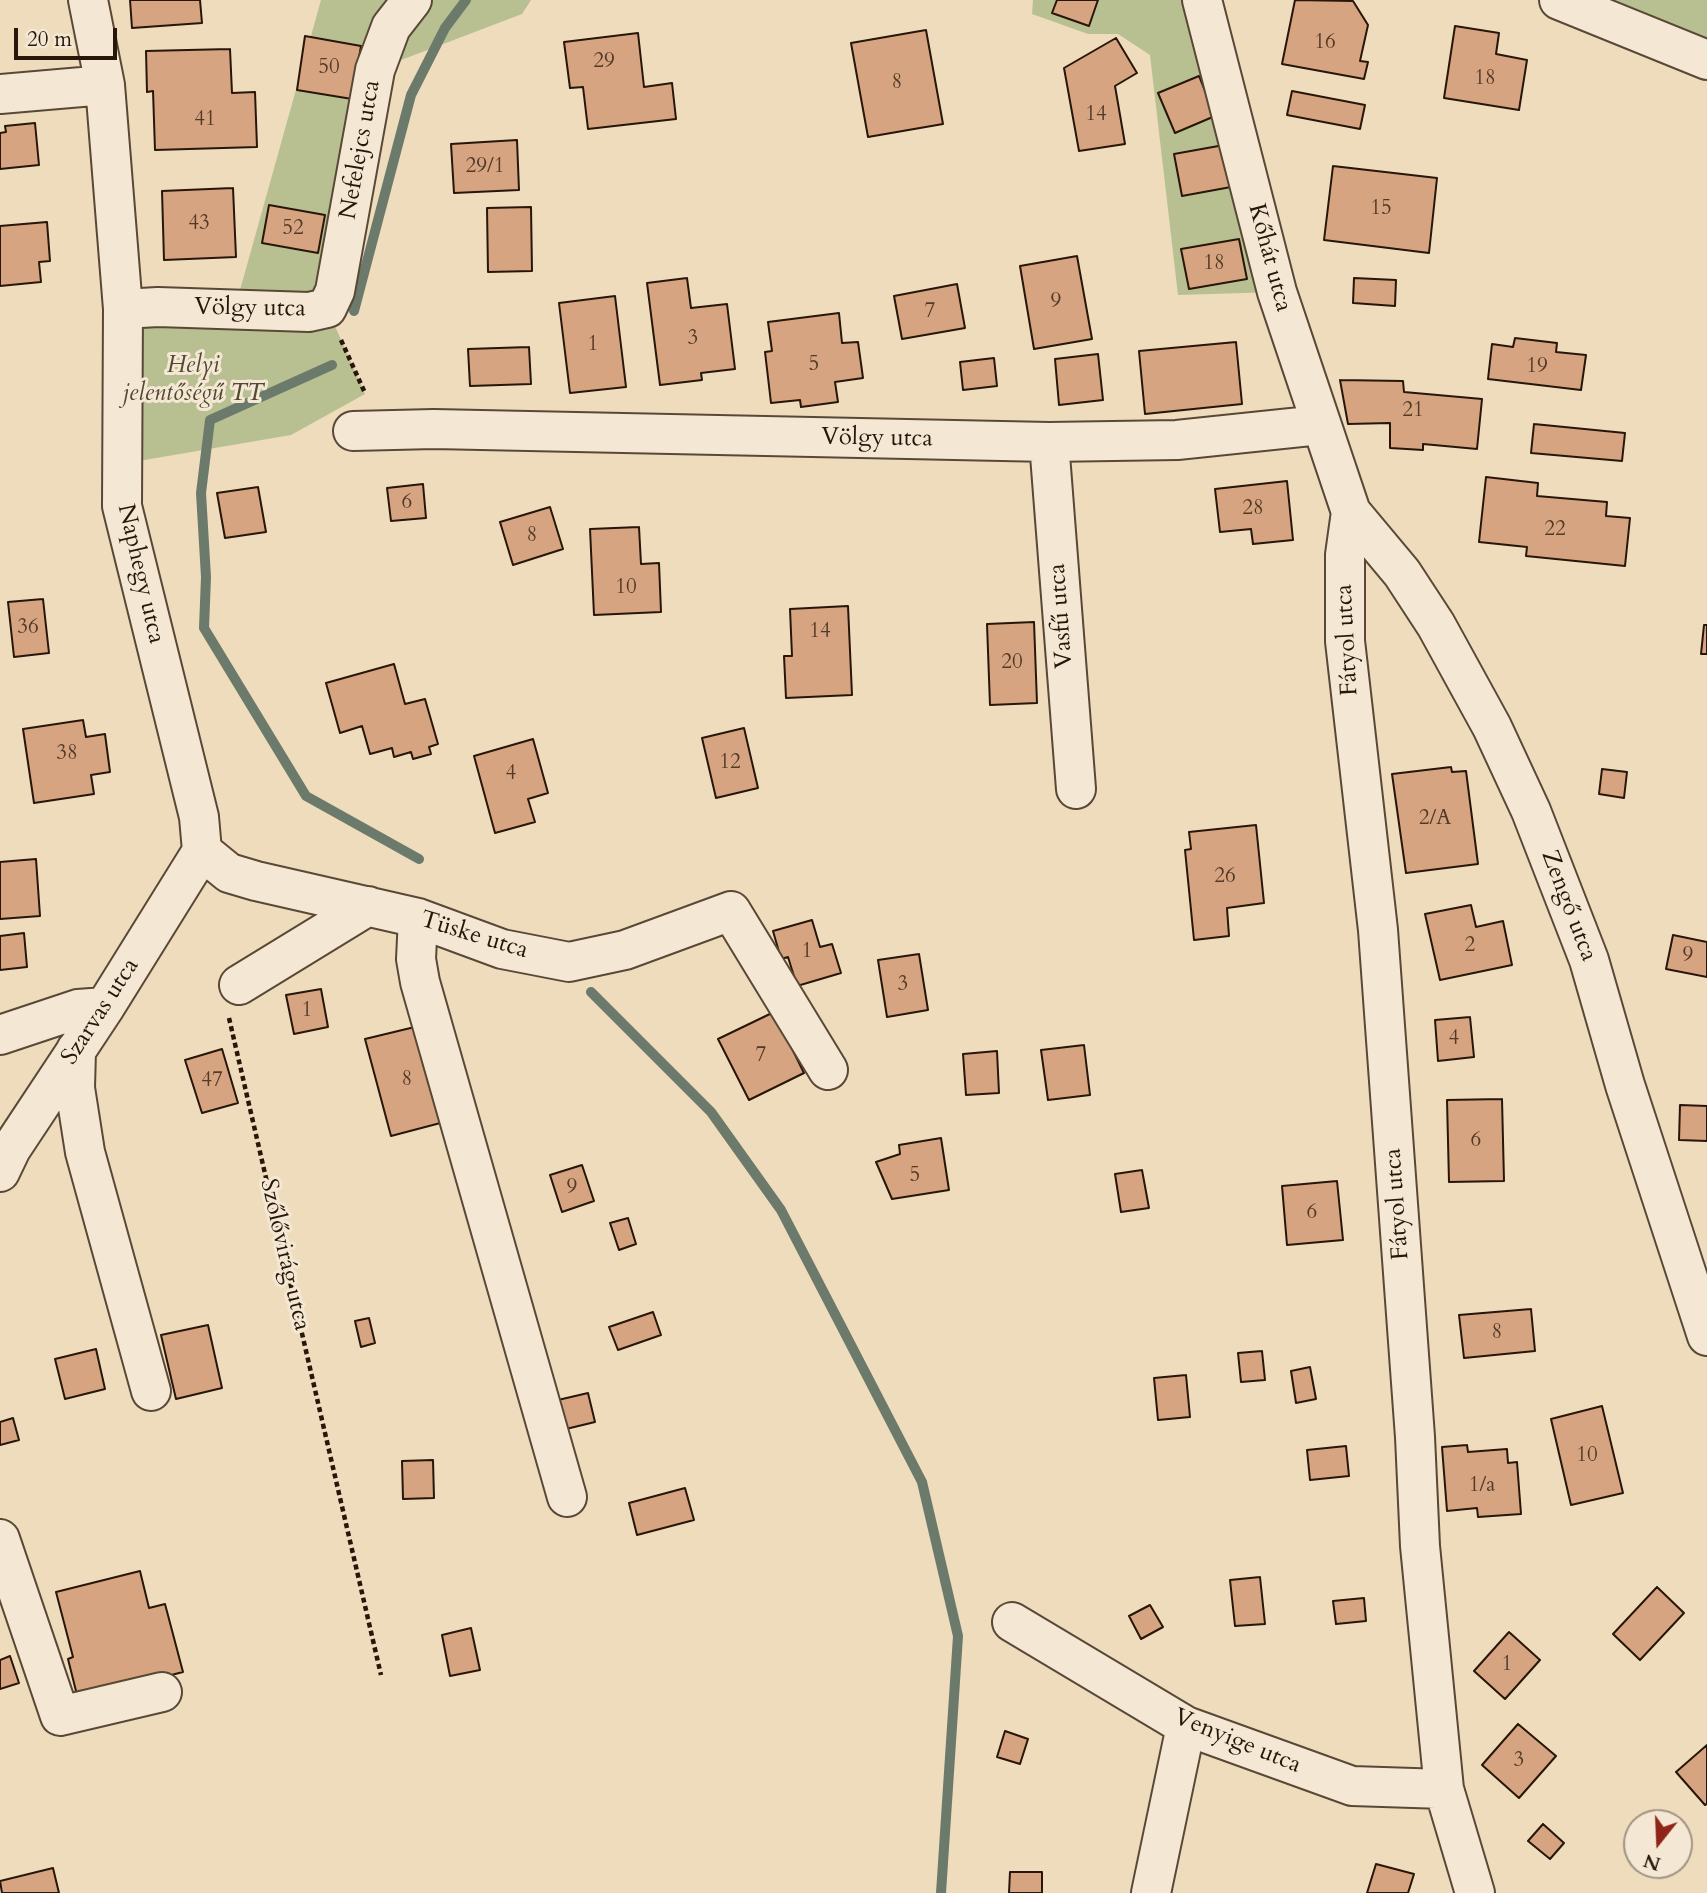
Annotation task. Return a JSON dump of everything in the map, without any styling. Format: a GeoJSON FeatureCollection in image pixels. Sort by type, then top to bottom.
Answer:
{"type":"FeatureCollection","features":[{"type":"Feature","properties":{"kind":"street","name":"Naphegy utca"},"geometry":{"type":"LineString","coordinates":[[88,0],[105,85],[123,309],[122,506],[199,817],[202,851]]}},
{"type":"Feature","properties":{"kind":"street","name":"Nefelejcs utca"},"geometry":{"type":"LineString","coordinates":[[327,308],[335,291],[375,70],[391,27],[412,0]]}},
{"type":"Feature","properties":{"kind":"street","name":"Kőhát utca"},"geometry":{"type":"LineString","coordinates":[[1202,0],[1277,292],[1351,512]]}},
{"type":"Feature","properties":{"kind":"street"},"geometry":{"type":"LineString","coordinates":[[1559,0],[1707,60]]}},
{"type":"Feature","properties":{"kind":"street"},"geometry":{"type":"LineString","coordinates":[[0,94],[105,85]]}},
{"type":"Feature","properties":{"kind":"street","name":"Völgy utca"},"geometry":{"type":"LineString","coordinates":[[123,309],[309,312],[327,308]]}},
{"type":"Feature","properties":{"kind":"street","name":"Völgy utca"},"geometry":{"type":"LineString","coordinates":[[353,431],[434,429],[1049,442],[1177,440],[1320,425]]}},
{"type":"Feature","properties":{"kind":"street","name":"Vasfű utca"},"geometry":{"type":"LineString","coordinates":[[1049,442],[1076,789]]}},
{"type":"Feature","properties":{"kind":"street","name":"Zengő utca"},"geometry":{"type":"LineString","coordinates":[[1351,512],[1402,573],[1436,625],[1492,727],[1531,811],[1590,960],[1625,1085],[1707,1336]]}},
{"type":"Feature","properties":{"kind":"street","name":"Fátyol utca"},"geometry":{"type":"LineString","coordinates":[[1351,512],[1345,555],[1345,641],[1378,930],[1415,1437],[1420,1546],[1444,1789],[1475,1893]]}},
{"type":"Feature","properties":{"kind":"street","name":"Tüske utca"},"geometry":{"type":"LineString","coordinates":[[202,851],[229,873],[418,919],[502,949],[569,962],[625,950],[731,911],[828,1070]]}},
{"type":"Feature","properties":{"kind":"street","name":"Szarvas utca"},"geometry":{"type":"LineString","coordinates":[[0,1172],[11,1149],[105,1007],[202,851]]}},
{"type":"Feature","properties":{"kind":"street"},"geometry":{"type":"LineString","coordinates":[[239,985],[368,906]]}},
{"type":"Feature","properties":{"kind":"street"},"geometry":{"type":"LineString","coordinates":[[418,919],[416,959],[420,982],[568,1497]]}},
{"type":"Feature","properties":{"kind":"street"},"geometry":{"type":"LineString","coordinates":[[0,1035],[78,1009],[105,1007]]}},
{"type":"Feature","properties":{"kind":"street"},"geometry":{"type":"LineString","coordinates":[[76,1050],[75,1088],[85,1152],[151,1391]]}},
{"type":"Feature","properties":{"kind":"street"},"geometry":{"type":"LineString","coordinates":[[0,1539],[60,1716],[162,1692]]}},
{"type":"Feature","properties":{"kind":"street","name":"Venyige utca"},"geometry":{"type":"LineString","coordinates":[[1012,1622],[1186,1726],[1352,1786],[1444,1789]]}},
{"type":"Feature","properties":{"kind":"street"},"geometry":{"type":"LineString","coordinates":[[1152,1893],[1186,1726]]}},
{"type":"Feature","properties":{"kind":"path","name":"Völgy utca"},"geometry":{"type":"LineString","coordinates":[[327,308],[365,394]]}},
{"type":"Feature","properties":{"kind":"path","name":"Szőlővirág utca"},"geometry":{"type":"LineString","coordinates":[[239,985],[227,1007],[381,1675]]}},
{"type":"Feature","properties":{"kind":"green space","name":"Helyi jelentőségű TT"},"geometry":{"type":"Polygon","coordinates":[[[321,0],[531,0],[522,14],[375,70],[327,308],[365,394],[291,435],[121,464],[123,309],[235,308],[321,0]]]}},
{"type":"Feature","properties":{"kind":"green space"},"geometry":{"type":"Polygon","coordinates":[[[1033,0],[1202,0],[1277,292],[1178,295],[1150,55],[1118,34],[1088,34],[1032,14],[1033,0]]]}},
{"type":"Feature","properties":{"kind":"green space"},"geometry":{"type":"Polygon","coordinates":[[[1559,0],[1707,0],[1707,60],[1559,0]]]}},
{"type":"Feature","properties":{"kind":"building"},"geometry":{"type":"Polygon","coordinates":[[[130,0],[200,0],[202,23],[132,28],[130,0]]]}},
{"type":"Feature","properties":{"kind":"building"},"geometry":{"type":"Polygon","coordinates":[[[1057,0],[1098,0],[1089,26],[1052,13],[1057,0]]]}},
{"type":"Feature","properties":{"kind":"building"},"geometry":{"type":"Polygon","coordinates":[[[1295,0],[1353,1],[1368,25],[1360,61],[1368,62],[1364,79],[1282,64],[1295,0]]]}},
{"type":"Feature","properties":{"kind":"building"},"geometry":{"type":"Polygon","coordinates":[[[1455,26],[1499,33],[1496,54],[1527,60],[1519,110],[1444,98],[1455,26]]]}},
{"type":"Feature","properties":{"kind":"building"},"geometry":{"type":"Polygon","coordinates":[[[926,30],[943,124],[868,137],[851,43],[926,30]]]}},
{"type":"Feature","properties":{"kind":"building"},"geometry":{"type":"Polygon","coordinates":[[[638,33],[644,87],[672,83],[676,119],[588,129],[583,87],[570,88],[564,42],[638,33]]]}},
{"type":"Feature","properties":{"kind":"building"},"geometry":{"type":"Polygon","coordinates":[[[305,36],[361,46],[352,99],[297,90],[305,36]]]}},
{"type":"Feature","properties":{"kind":"building"},"geometry":{"type":"Polygon","coordinates":[[[1116,38],[1137,73],[1115,86],[1125,144],[1079,151],[1064,68],[1116,38]]]}},
{"type":"Feature","properties":{"kind":"building"},"geometry":{"type":"Polygon","coordinates":[[[230,49],[232,93],[255,92],[257,147],[155,150],[153,91],[147,92],[146,51],[230,49]]]}},
{"type":"Feature","properties":{"kind":"building"},"geometry":{"type":"Polygon","coordinates":[[[1199,76],[1215,116],[1175,133],[1158,93],[1199,76]]]}},
{"type":"Feature","properties":{"kind":"building"},"geometry":{"type":"Polygon","coordinates":[[[1292,91],[1365,105],[1360,129],[1287,115],[1292,91]]]}},
{"type":"Feature","properties":{"kind":"building"},"geometry":{"type":"Polygon","coordinates":[[[35,123],[39,165],[0,169],[0,133],[6,132],[5,126],[35,123]]]}},
{"type":"Feature","properties":{"kind":"building"},"geometry":{"type":"Polygon","coordinates":[[[517,140],[519,190],[454,193],[451,144],[517,140]]]}},
{"type":"Feature","properties":{"kind":"building"},"geometry":{"type":"Polygon","coordinates":[[[1224,145],[1231,187],[1182,196],[1174,154],[1224,145]]]}},
{"type":"Feature","properties":{"kind":"building"},"geometry":{"type":"Polygon","coordinates":[[[1333,166],[1437,178],[1429,253],[1324,240],[1333,166]]]}},
{"type":"Feature","properties":{"kind":"building"},"geometry":{"type":"Polygon","coordinates":[[[233,188],[236,257],[164,260],[162,191],[233,188]]]}},
{"type":"Feature","properties":{"kind":"building"},"geometry":{"type":"Polygon","coordinates":[[[269,205],[325,215],[318,253],[262,243],[269,205]]]}},
{"type":"Feature","properties":{"kind":"building"},"geometry":{"type":"Polygon","coordinates":[[[531,207],[532,271],[488,272],[487,208],[531,207]]]}},
{"type":"Feature","properties":{"kind":"building"},"geometry":{"type":"Polygon","coordinates":[[[47,222],[50,261],[39,262],[41,282],[0,286],[0,226],[47,222]]]}},
{"type":"Feature","properties":{"kind":"building"},"geometry":{"type":"Polygon","coordinates":[[[1239,239],[1247,279],[1189,289],[1181,249],[1239,239]]]}},
{"type":"Feature","properties":{"kind":"building"},"geometry":{"type":"Polygon","coordinates":[[[1077,256],[1092,339],[1034,349],[1020,266],[1077,256]]]}},
{"type":"Feature","properties":{"kind":"building"},"geometry":{"type":"Polygon","coordinates":[[[687,278],[691,308],[727,304],[735,369],[701,373],[702,380],[660,385],[647,283],[687,278]]]}},
{"type":"Feature","properties":{"kind":"building"},"geometry":{"type":"Polygon","coordinates":[[[1354,278],[1396,280],[1395,306],[1353,303],[1354,278]]]}},
{"type":"Feature","properties":{"kind":"building"},"geometry":{"type":"Polygon","coordinates":[[[957,284],[965,328],[902,339],[894,296],[957,284]]]}},
{"type":"Feature","properties":{"kind":"building"},"geometry":{"type":"Polygon","coordinates":[[[615,296],[626,387],[570,393],[559,303],[615,296]]]}},
{"type":"Feature","properties":{"kind":"building"},"geometry":{"type":"Polygon","coordinates":[[[839,313],[842,343],[858,342],[863,378],[835,382],[838,402],[801,407],[800,400],[771,403],[765,352],[772,351],[768,322],[839,313]]]}},
{"type":"Feature","properties":{"kind":"building"},"geometry":{"type":"Polygon","coordinates":[[[1515,338],[1557,343],[1556,352],[1586,355],[1581,390],[1488,379],[1492,344],[1513,347],[1515,338]]]}},
{"type":"Feature","properties":{"kind":"building"},"geometry":{"type":"Polygon","coordinates":[[[1236,342],[1242,404],[1145,414],[1139,351],[1236,342]]]}},
{"type":"Feature","properties":{"kind":"building"},"geometry":{"type":"Polygon","coordinates":[[[529,347],[531,384],[470,386],[468,349],[529,347]]]}},
{"type":"Feature","properties":{"kind":"building"},"geometry":{"type":"Polygon","coordinates":[[[1098,354],[1103,400],[1059,405],[1055,359],[1098,354]]]}},
{"type":"Feature","properties":{"kind":"building"},"geometry":{"type":"Polygon","coordinates":[[[994,358],[997,386],[963,390],[960,362],[994,358]]]}},
{"type":"Feature","properties":{"kind":"building"},"geometry":{"type":"Polygon","coordinates":[[[1340,380],[1403,381],[1404,392],[1482,399],[1477,449],[1423,444],[1423,450],[1390,448],[1390,423],[1348,424],[1340,380]]]}},
{"type":"Feature","properties":{"kind":"building"},"geometry":{"type":"Polygon","coordinates":[[[1534,424],[1625,433],[1622,461],[1531,453],[1534,424]]]}},
{"type":"Feature","properties":{"kind":"building"},"geometry":{"type":"Polygon","coordinates":[[[1486,477],[1538,483],[1537,496],[1607,502],[1606,516],[1630,518],[1625,566],[1526,556],[1527,547],[1479,542],[1486,477]]]}},
{"type":"Feature","properties":{"kind":"building"},"geometry":{"type":"Polygon","coordinates":[[[1287,481],[1293,540],[1253,544],[1251,529],[1220,532],[1215,489],[1287,481]]]}},
{"type":"Feature","properties":{"kind":"building"},"geometry":{"type":"Polygon","coordinates":[[[423,484],[426,518],[391,521],[387,488],[423,484]]]}},
{"type":"Feature","properties":{"kind":"building"},"geometry":{"type":"Polygon","coordinates":[[[258,487],[266,532],[225,538],[217,493],[258,487]]]}},
{"type":"Feature","properties":{"kind":"building"},"geometry":{"type":"Polygon","coordinates":[[[550,507],[563,549],[513,565],[500,522],[550,507]]]}},
{"type":"Feature","properties":{"kind":"building"},"geometry":{"type":"Polygon","coordinates":[[[639,527],[641,564],[659,563],[661,612],[594,615],[590,529],[639,527]]]}},
{"type":"Feature","properties":{"kind":"building"},"geometry":{"type":"Polygon","coordinates":[[[43,599],[49,653],[14,657],[8,602],[43,599]]]}},
{"type":"Feature","properties":{"kind":"building"},"geometry":{"type":"Polygon","coordinates":[[[848,606],[852,695],[786,698],[784,656],[792,656],[790,609],[848,606]]]}},
{"type":"Feature","properties":{"kind":"building"},"geometry":{"type":"Polygon","coordinates":[[[1034,622],[1037,703],[990,705],[987,624],[1034,622]]]}},
{"type":"Feature","properties":{"kind":"building"},"geometry":{"type":"Polygon","coordinates":[[[1704,625],[1707,625],[1707,654],[1701,654],[1704,625]]]}},
{"type":"Feature","properties":{"kind":"building"},"geometry":{"type":"Polygon","coordinates":[[[394,664],[405,704],[425,699],[438,744],[429,747],[431,754],[413,759],[411,752],[394,757],[392,748],[370,754],[362,726],[340,733],[326,683],[394,664]]]}},
{"type":"Feature","properties":{"kind":"building"},"geometry":{"type":"Polygon","coordinates":[[[83,720],[86,737],[105,734],[110,772],[91,775],[94,794],[34,803],[23,729],[83,720]]]}},
{"type":"Feature","properties":{"kind":"building"},"geometry":{"type":"Polygon","coordinates":[[[744,728],[758,788],[716,798],[702,738],[744,728]]]}},
{"type":"Feature","properties":{"kind":"building"},"geometry":{"type":"Polygon","coordinates":[[[533,739],[548,793],[528,799],[535,822],[495,833],[474,756],[533,739]]]}},
{"type":"Feature","properties":{"kind":"building"},"geometry":{"type":"Polygon","coordinates":[[[1451,767],[1452,772],[1466,771],[1478,864],[1406,873],[1392,774],[1451,767]]]}},
{"type":"Feature","properties":{"kind":"building"},"geometry":{"type":"Polygon","coordinates":[[[1602,769],[1627,772],[1624,798],[1599,794],[1602,769]]]}},
{"type":"Feature","properties":{"kind":"building"},"geometry":{"type":"Polygon","coordinates":[[[1256,825],[1264,903],[1227,908],[1229,936],[1194,940],[1185,850],[1191,849],[1189,832],[1256,825]]]}},
{"type":"Feature","properties":{"kind":"building"},"geometry":{"type":"Polygon","coordinates":[[[36,859],[40,916],[0,919],[0,862],[36,859]]]}},
{"type":"Feature","properties":{"kind":"building"},"geometry":{"type":"Polygon","coordinates":[[[1471,905],[1476,927],[1503,921],[1512,965],[1440,980],[1425,914],[1471,905]]]}},
{"type":"Feature","properties":{"kind":"building"},"geometry":{"type":"Polygon","coordinates":[[[812,920],[820,947],[832,944],[841,973],[797,986],[788,957],[781,959],[773,931],[812,920]]]}},
{"type":"Feature","properties":{"kind":"building"},"geometry":{"type":"Polygon","coordinates":[[[24,933],[27,967],[0,970],[0,936],[24,933]]]}},
{"type":"Feature","properties":{"kind":"building"},"geometry":{"type":"Polygon","coordinates":[[[1673,935],[1707,942],[1707,977],[1666,969],[1673,935]]]}},
{"type":"Feature","properties":{"kind":"building"},"geometry":{"type":"Polygon","coordinates":[[[919,954],[928,1010],[887,1017],[878,960],[919,954]]]}},
{"type":"Feature","properties":{"kind":"building"},"geometry":{"type":"Polygon","coordinates":[[[321,989],[328,1027],[294,1034],[286,995],[321,989]]]}},
{"type":"Feature","properties":{"kind":"building"},"geometry":{"type":"Polygon","coordinates":[[[774,1012],[804,1073],[749,1100],[718,1039],[774,1012]]]}},
{"type":"Feature","properties":{"kind":"building"},"geometry":{"type":"Polygon","coordinates":[[[1470,1017],[1474,1057],[1438,1061],[1435,1020],[1470,1017]]]}},
{"type":"Feature","properties":{"kind":"building"},"geometry":{"type":"Polygon","coordinates":[[[423,1025],[448,1121],[391,1136],[365,1039],[423,1025]]]}},
{"type":"Feature","properties":{"kind":"building"},"geometry":{"type":"Polygon","coordinates":[[[1084,1045],[1090,1095],[1048,1100],[1041,1050],[1084,1045]]]}},
{"type":"Feature","properties":{"kind":"building"},"geometry":{"type":"Polygon","coordinates":[[[222,1049],[238,1103],[202,1113],[185,1060],[222,1049]]]}},
{"type":"Feature","properties":{"kind":"building"},"geometry":{"type":"Polygon","coordinates":[[[997,1051],[999,1093],[966,1095],[963,1054],[997,1051]]]}},
{"type":"Feature","properties":{"kind":"building"},"geometry":{"type":"Polygon","coordinates":[[[1502,1099],[1504,1181],[1449,1182],[1447,1100],[1502,1099]]]}},
{"type":"Feature","properties":{"kind":"building"},"geometry":{"type":"Polygon","coordinates":[[[1680,1105],[1707,1106],[1707,1141],[1679,1140],[1680,1105]]]}},
{"type":"Feature","properties":{"kind":"building"},"geometry":{"type":"Polygon","coordinates":[[[941,1138],[949,1190],[892,1199],[876,1162],[900,1154],[899,1145],[941,1138]]]}},
{"type":"Feature","properties":{"kind":"building"},"geometry":{"type":"Polygon","coordinates":[[[582,1165],[594,1201],[562,1212],[550,1175],[582,1165]]]}},
{"type":"Feature","properties":{"kind":"building"},"geometry":{"type":"Polygon","coordinates":[[[1142,1170],[1149,1208],[1121,1212],[1115,1174],[1142,1170]]]}},
{"type":"Feature","properties":{"kind":"building"},"geometry":{"type":"Polygon","coordinates":[[[1337,1181],[1343,1240],[1287,1245],[1282,1186],[1337,1181]]]}},
{"type":"Feature","properties":{"kind":"building"},"geometry":{"type":"Polygon","coordinates":[[[628,1218],[636,1244],[619,1250],[610,1223],[628,1218]]]}},
{"type":"Feature","properties":{"kind":"building"},"geometry":{"type":"Polygon","coordinates":[[[1531,1309],[1535,1351],[1464,1358],[1459,1315],[1531,1309]]]}},
{"type":"Feature","properties":{"kind":"building"},"geometry":{"type":"Polygon","coordinates":[[[653,1312],[661,1335],[618,1350],[609,1327],[653,1312]]]}},
{"type":"Feature","properties":{"kind":"building"},"geometry":{"type":"Polygon","coordinates":[[[369,1318],[375,1343],[361,1347],[355,1321],[369,1318]]]}},
{"type":"Feature","properties":{"kind":"building"},"geometry":{"type":"Polygon","coordinates":[[[208,1325],[222,1388],[176,1399],[161,1335],[208,1325]]]}},
{"type":"Feature","properties":{"kind":"building"},"geometry":{"type":"Polygon","coordinates":[[[96,1349],[105,1389],[65,1399],[55,1359],[96,1349]]]}},
{"type":"Feature","properties":{"kind":"building"},"geometry":{"type":"Polygon","coordinates":[[[1262,1351],[1265,1380],[1241,1382],[1238,1353],[1262,1351]]]}},
{"type":"Feature","properties":{"kind":"building"},"geometry":{"type":"Polygon","coordinates":[[[1310,1367],[1316,1399],[1296,1403],[1291,1371],[1310,1367]]]}},
{"type":"Feature","properties":{"kind":"building"},"geometry":{"type":"Polygon","coordinates":[[[1186,1375],[1190,1417],[1158,1420],[1154,1378],[1186,1375]]]}},
{"type":"Feature","properties":{"kind":"building"},"geometry":{"type":"Polygon","coordinates":[[[588,1393],[595,1422],[566,1429],[558,1400],[588,1393]]]}},
{"type":"Feature","properties":{"kind":"building"},"geometry":{"type":"Polygon","coordinates":[[[1602,1406],[1623,1493],[1571,1505],[1551,1419],[1602,1406]]]}},
{"type":"Feature","properties":{"kind":"building"},"geometry":{"type":"Polygon","coordinates":[[[13,1418],[19,1440],[0,1445],[0,1422],[13,1418]]]}},
{"type":"Feature","properties":{"kind":"building"},"geometry":{"type":"Polygon","coordinates":[[[1467,1445],[1468,1452],[1507,1449],[1508,1463],[1517,1462],[1521,1514],[1478,1517],[1477,1508],[1447,1511],[1442,1447],[1467,1445]]]}},
{"type":"Feature","properties":{"kind":"building"},"geometry":{"type":"Polygon","coordinates":[[[1346,1446],[1349,1476],[1310,1480],[1307,1450],[1346,1446]]]}},
{"type":"Feature","properties":{"kind":"building"},"geometry":{"type":"Polygon","coordinates":[[[433,1460],[434,1498],[403,1499],[402,1461],[433,1460]]]}},
{"type":"Feature","properties":{"kind":"building"},"geometry":{"type":"Polygon","coordinates":[[[685,1488],[694,1520],[637,1535],[629,1503],[685,1488]]]}},
{"type":"Feature","properties":{"kind":"building"},"geometry":{"type":"Polygon","coordinates":[[[140,1571],[149,1608],[165,1604],[183,1672],[78,1699],[68,1659],[73,1657],[56,1592],[140,1571]]]}},
{"type":"Feature","properties":{"kind":"building"},"geometry":{"type":"Polygon","coordinates":[[[1260,1577],[1265,1624],[1235,1626],[1230,1580],[1260,1577]]]}},
{"type":"Feature","properties":{"kind":"building"},"geometry":{"type":"Polygon","coordinates":[[[1657,1587],[1684,1613],[1640,1660],[1613,1634],[1657,1587]]]}},
{"type":"Feature","properties":{"kind":"building"},"geometry":{"type":"Polygon","coordinates":[[[1364,1598],[1366,1621],[1336,1624],[1333,1601],[1364,1598]]]}},
{"type":"Feature","properties":{"kind":"building"},"geometry":{"type":"Polygon","coordinates":[[[1150,1605],[1163,1627],[1141,1639],[1129,1616],[1150,1605]]]}},
{"type":"Feature","properties":{"kind":"building"},"geometry":{"type":"Polygon","coordinates":[[[471,1628],[480,1670],[450,1676],[442,1635],[471,1628]]]}},
{"type":"Feature","properties":{"kind":"building"},"geometry":{"type":"Polygon","coordinates":[[[1509,1632],[1540,1660],[1505,1699],[1474,1671],[1509,1632]]]}},
{"type":"Feature","properties":{"kind":"building"},"geometry":{"type":"Polygon","coordinates":[[[10,1656],[19,1683],[0,1689],[0,1660],[10,1656]]]}},
{"type":"Feature","properties":{"kind":"building"},"geometry":{"type":"Polygon","coordinates":[[[1518,1724],[1556,1756],[1519,1798],[1482,1765],[1518,1724]]]}},
{"type":"Feature","properties":{"kind":"building"},"geometry":{"type":"Polygon","coordinates":[[[1005,1731],[1028,1739],[1020,1764],[997,1757],[1005,1731]]]}},
{"type":"Feature","properties":{"kind":"building"},"geometry":{"type":"Polygon","coordinates":[[[1707,1745],[1707,1804],[1705,1805],[1676,1772],[1707,1745]]]}},
{"type":"Feature","properties":{"kind":"building"},"geometry":{"type":"Polygon","coordinates":[[[1543,1824],[1564,1843],[1550,1859],[1528,1841],[1543,1824]]]}},
{"type":"Feature","properties":{"kind":"building"},"geometry":{"type":"Polygon","coordinates":[[[1376,1864],[1414,1874],[1408,1893],[1367,1893],[1376,1864]]]}},
{"type":"Feature","properties":{"kind":"building"},"geometry":{"type":"Polygon","coordinates":[[[53,1868],[59,1893],[2,1893],[0,1881],[53,1868]]]}},
{"type":"Feature","properties":{"kind":"building"},"geometry":{"type":"Polygon","coordinates":[[[1010,1872],[1042,1872],[1042,1893],[1009,1893],[1010,1872]]]}},
{"type":"Feature","properties":{"kind":"waterway"},"geometry":{"type":"LineString","coordinates":[[354,311],[411,95],[445,28],[466,0]]}},
{"type":"Feature","properties":{"kind":"waterway"},"geometry":{"type":"LineString","coordinates":[[332,365],[210,420],[201,493],[206,577],[204,628],[306,796],[419,859]]}},
{"type":"Feature","properties":{"kind":"waterway"},"geometry":{"type":"LineString","coordinates":[[591,992],[711,1112],[781,1210],[922,1482],[958,1636],[941,1893]]}}]}
